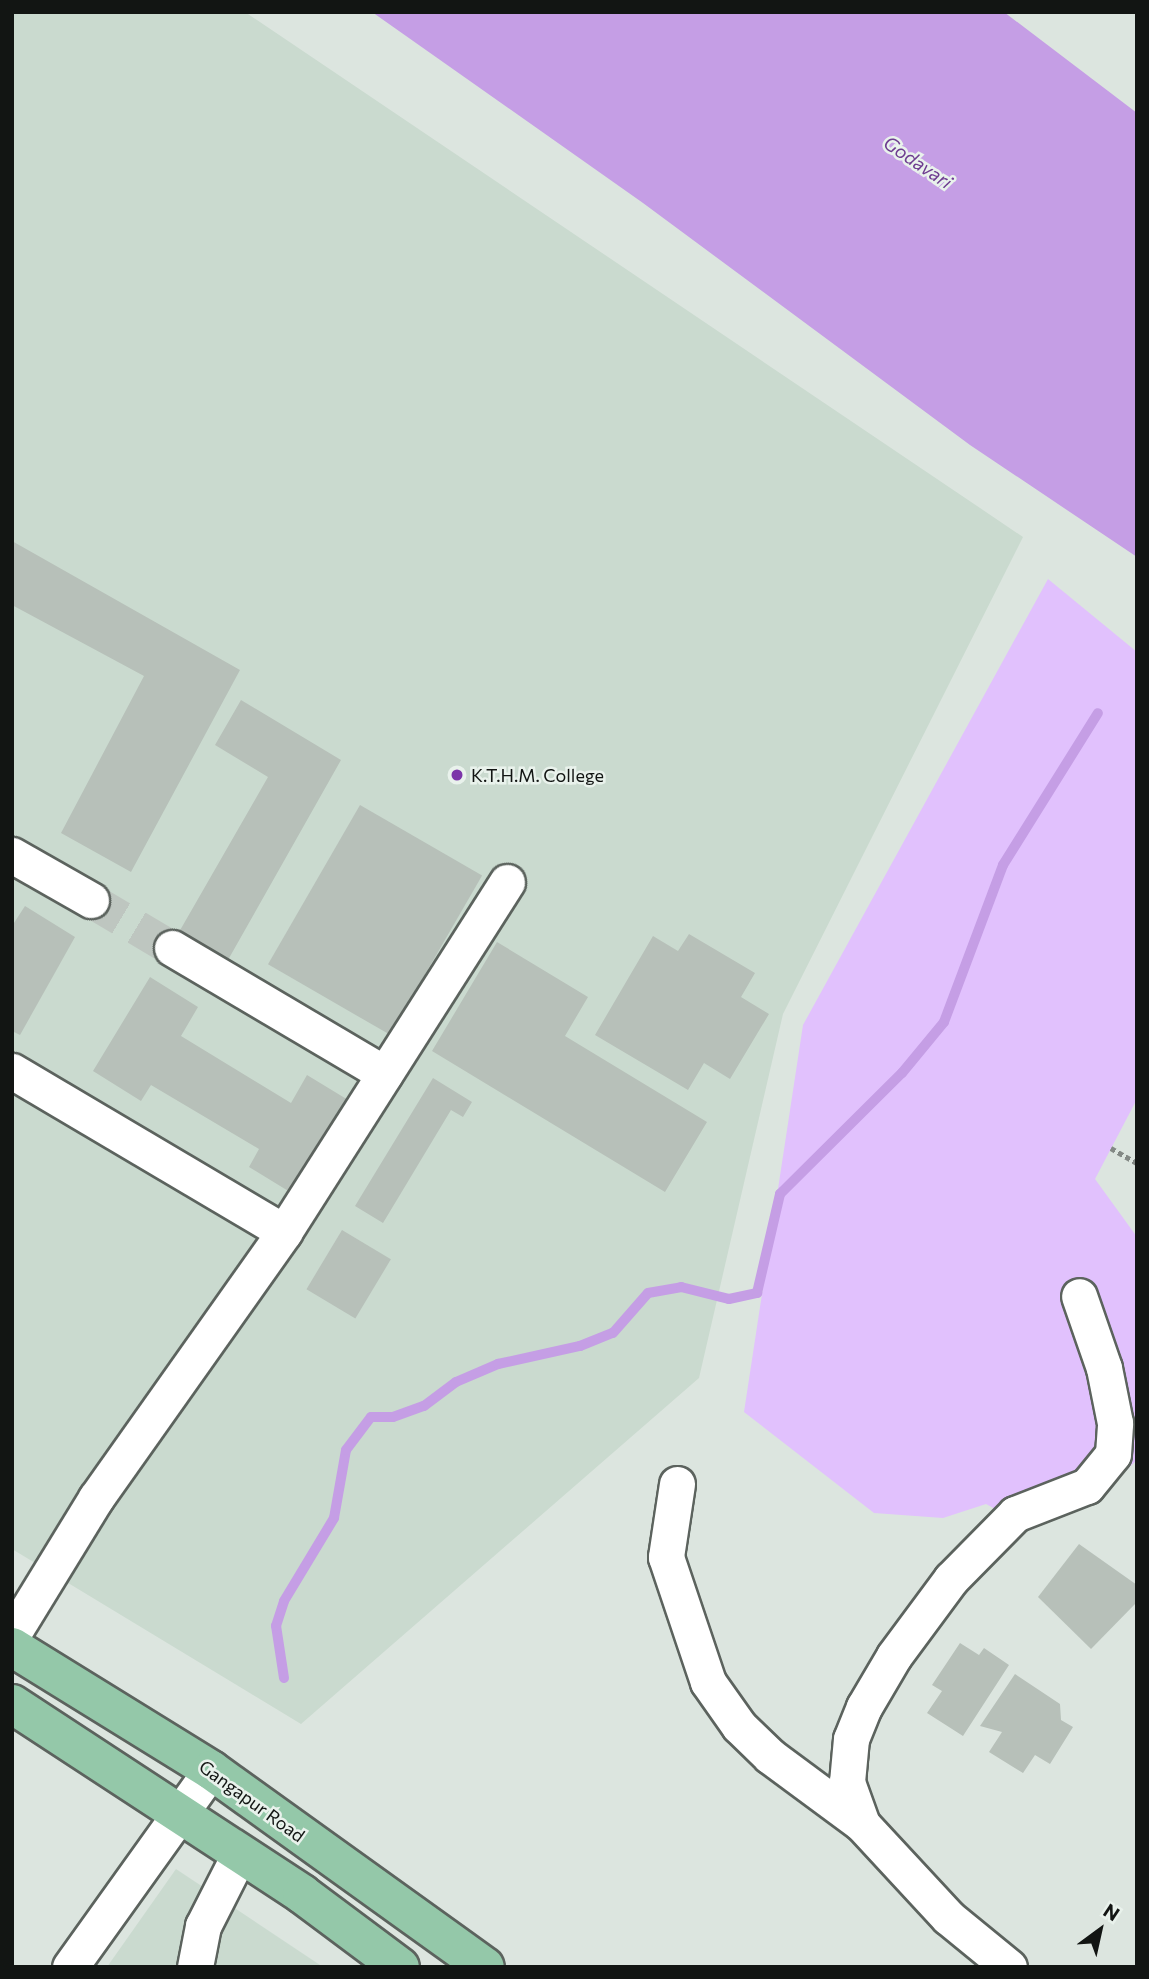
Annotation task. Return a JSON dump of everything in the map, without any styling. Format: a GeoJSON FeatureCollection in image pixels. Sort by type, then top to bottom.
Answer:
{"type":"FeatureCollection","features":[{"type":"Feature","properties":{"kind":"main road","name":"Gangapur Road"},"geometry":{"type":"LineString","coordinates":[[12,1647],[211,1770],[485,1967]]}},
{"type":"Feature","properties":{"kind":"main road"},"geometry":{"type":"LineString","coordinates":[[12,1704],[240,1853],[400,1967]]}},
{"type":"Feature","properties":{"kind":"street"},"geometry":{"type":"LineString","coordinates":[[12,855],[91,900]]}},
{"type":"Feature","properties":{"kind":"street"},"geometry":{"type":"LineString","coordinates":[[12,1635],[96,1498],[284,1231],[507,883]]}},
{"type":"Feature","properties":{"kind":"street"},"geometry":{"type":"LineString","coordinates":[[172,948],[385,1074]]}},
{"type":"Feature","properties":{"kind":"street"},"geometry":{"type":"LineString","coordinates":[[12,1071],[284,1231]]}},
{"type":"Feature","properties":{"kind":"street"},"geometry":{"type":"LineString","coordinates":[[862,1824],[846,1782],[851,1739],[894,1656],[951,1579],[1015,1514],[1087,1486],[1125,1456],[1104,1368],[1079,1296]]}},
{"type":"Feature","properties":{"kind":"street"},"geometry":{"type":"LineString","coordinates":[[677,1484],[666,1557],[708,1682],[739,1726],[770,1756],[862,1824],[948,1917],[1009,1967]]}},
{"type":"Feature","properties":{"kind":"street"},"geometry":{"type":"LineString","coordinates":[[70,1967],[211,1770]]}},
{"type":"Feature","properties":{"kind":"street"},"geometry":{"type":"LineString","coordinates":[[195,1967],[203,1926],[240,1853]]}},
{"type":"Feature","properties":{"kind":"path"},"geometry":{"type":"LineString","coordinates":[[1111,1148],[1137,1163]]}},
{"type":"Feature","properties":{"kind":"shaded area","name":"K.T.H.M. College"},"geometry":{"type":"Polygon","coordinates":[[[12,12],[245,12],[1023,537],[783,1014],[699,1378],[301,1724],[12,1549],[12,12]]]}},
{"type":"Feature","properties":{"kind":"shaded area"},"geometry":{"type":"Polygon","coordinates":[[[1048,579],[1137,652],[1137,1099],[1095,1179],[1137,1237],[1137,1460],[1120,1476],[1033,1529],[986,1504],[943,1518],[874,1513],[744,1412],[803,1025],[1048,579]]]}},
{"type":"Feature","properties":{"kind":"shaded area"},"geometry":{"type":"Polygon","coordinates":[[[176,1869],[323,1967],[107,1967],[176,1869]]]}},
{"type":"Feature","properties":{"kind":"water","name":"Godavari"},"geometry":{"type":"Polygon","coordinates":[[[372,12],[1004,12],[1137,113],[1137,557],[970,445],[643,203],[372,12]]]}},
{"type":"Feature","properties":{"kind":"building"},"geometry":{"type":"Polygon","coordinates":[[[12,541],[240,670],[131,872],[61,833],[144,676],[12,605],[12,541]]]}},
{"type":"Feature","properties":{"kind":"building"},"geometry":{"type":"Polygon","coordinates":[[[241,700],[341,760],[224,967],[175,939],[268,777],[215,745],[241,700]]]}},
{"type":"Feature","properties":{"kind":"building"},"geometry":{"type":"Polygon","coordinates":[[[360,805],[482,876],[390,1035],[268,964],[360,805]]]}},
{"type":"Feature","properties":{"kind":"building"},"geometry":{"type":"Polygon","coordinates":[[[25,906],[75,937],[20,1035],[12,1031],[12,926],[25,906]]]}},
{"type":"Feature","properties":{"kind":"building"},"geometry":{"type":"Polygon","coordinates":[[[689,934],[755,973],[741,997],[769,1014],[730,1079],[704,1063],[688,1090],[595,1035],[653,936],[678,951],[689,934]]]}},
{"type":"Feature","properties":{"kind":"building"},"geometry":{"type":"Polygon","coordinates":[[[497,942],[588,997],[565,1036],[707,1122],[665,1192],[432,1051],[497,942]]]}},
{"type":"Feature","properties":{"kind":"building"},"geometry":{"type":"Polygon","coordinates":[[[150,977],[198,1007],[181,1036],[291,1103],[307,1075],[358,1106],[303,1200],[249,1167],[259,1149],[151,1085],[141,1101],[93,1071],[150,977]]]}},
{"type":"Feature","properties":{"kind":"building"},"geometry":{"type":"Polygon","coordinates":[[[433,1078],[472,1102],[463,1117],[451,1110],[383,1223],[355,1206],[433,1078]]]}},
{"type":"Feature","properties":{"kind":"building"},"geometry":{"type":"Polygon","coordinates":[[[342,1230],[391,1259],[355,1319],[306,1289],[342,1230]]]}},
{"type":"Feature","properties":{"kind":"building"},"geometry":{"type":"Polygon","coordinates":[[[1079,1544],[1137,1585],[1137,1602],[1091,1649],[1038,1597],[1079,1544]]]}},
{"type":"Feature","properties":{"kind":"building"},"geometry":{"type":"Polygon","coordinates":[[[960,1643],[979,1655],[984,1648],[1009,1665],[963,1736],[927,1713],[942,1691],[932,1685],[960,1643]]]}},
{"type":"Feature","properties":{"kind":"building"},"geometry":{"type":"Polygon","coordinates":[[[1015,1674],[1060,1704],[1061,1720],[1073,1727],[1050,1764],[1035,1755],[1023,1773],[989,1752],[1002,1732],[980,1726],[1015,1674]]]}},
{"type":"Feature","properties":{"kind":"waterway"},"geometry":{"type":"LineString","coordinates":[[284,1678],[276,1626],[284,1601],[334,1518],[346,1450],[371,1417],[393,1417],[424,1406],[456,1382],[498,1364],[580,1346],[613,1333],[648,1293],[681,1287],[729,1299],[757,1293],[780,1194],[902,1073],[944,1022],[1003,865],[1098,713]]}},
{"type":"Feature","properties":{"kind":"tunnel"},"geometry":{"type":"LineString","coordinates":[[91,900],[172,948]]}},
{"type":"Feature","properties":{"kind":"place","name":"K.T.H.M. College"},"geometry":{"type":"Point","coordinates":[457,775]}}]}
